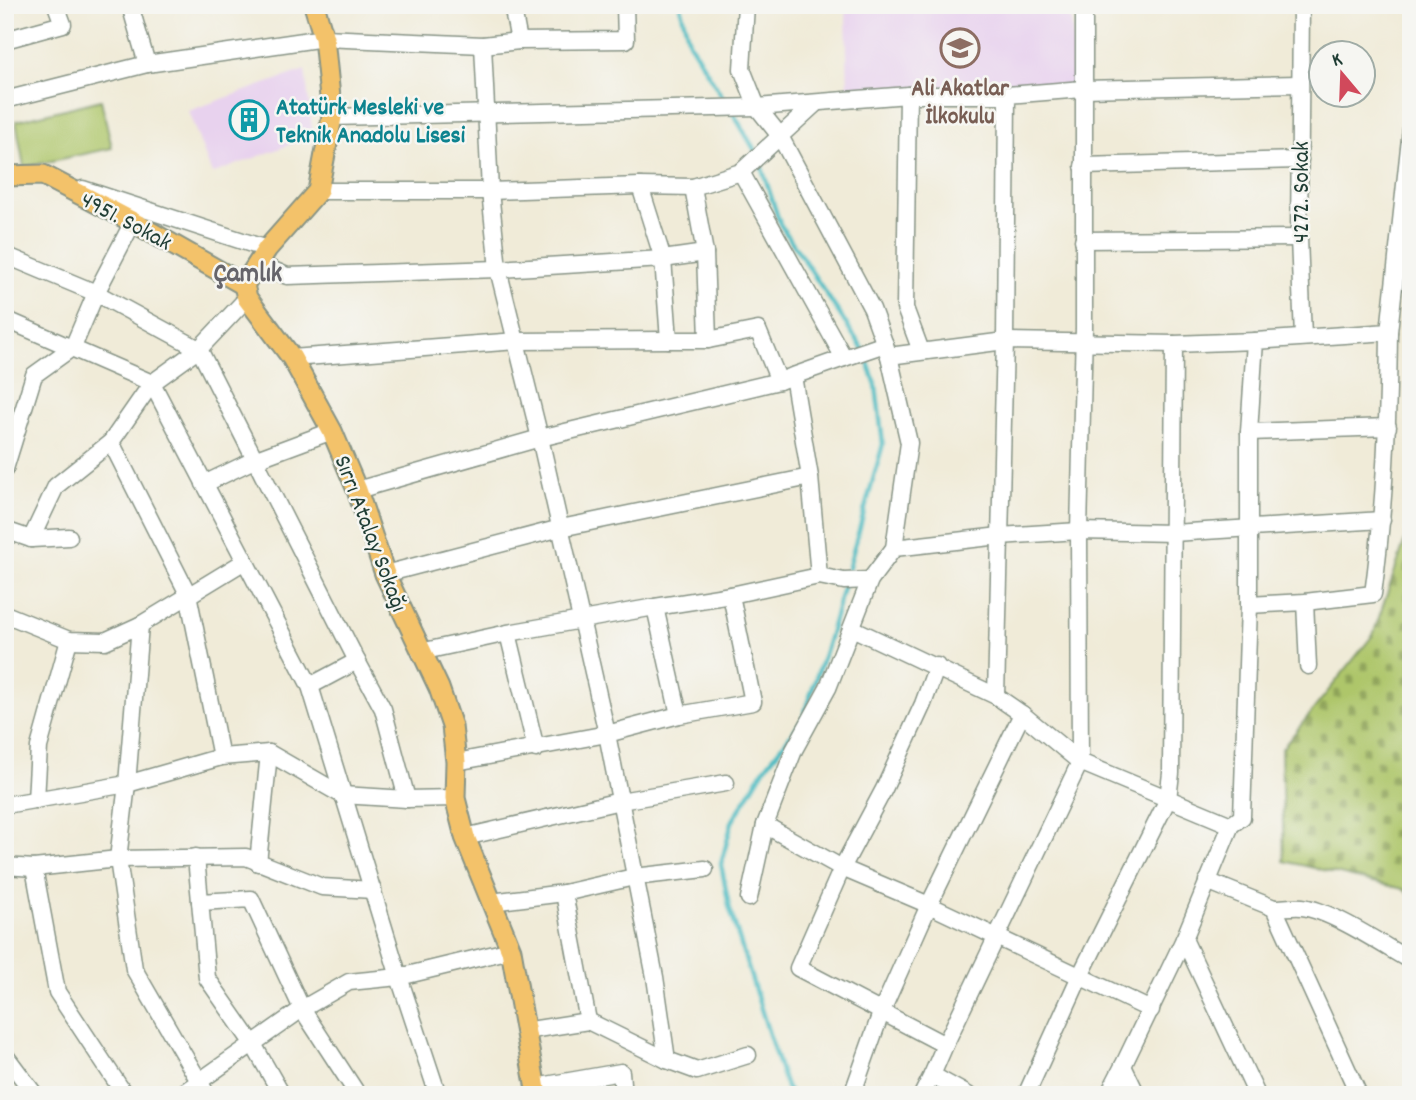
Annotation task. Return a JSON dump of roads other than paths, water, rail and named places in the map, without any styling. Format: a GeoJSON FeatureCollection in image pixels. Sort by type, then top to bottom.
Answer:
{"type":"FeatureCollection","features":[{"type":"Feature","properties":{"kind":"main road"},"geometry":{"type":"LineString","coordinates":[[246,292],[262,256],[318,191],[332,117],[324,37],[314,5]]}},
{"type":"Feature","properties":{"kind":"main road","name":"4951. Sokak"},"geometry":{"type":"LineString","coordinates":[[6,174],[43,176],[133,222],[246,292]]}},
{"type":"Feature","properties":{"kind":"main road","name":"Sırrı Atalay Sokağı"},"geometry":{"type":"LineString","coordinates":[[246,292],[292,358],[332,431],[357,490],[385,573],[439,688],[452,726],[456,762],[455,798],[465,836],[511,950],[536,1091]]}},
{"type":"Feature","properties":{"kind":"street"},"geometry":{"type":"LineString","coordinates":[[5,40],[63,24],[56,5]]}},
{"type":"Feature","properties":{"kind":"street"},"geometry":{"type":"LineString","coordinates":[[130,5],[147,64]]}},
{"type":"Feature","properties":{"kind":"street"},"geometry":{"type":"LineString","coordinates":[[512,5],[519,41]]}},
{"type":"Feature","properties":{"kind":"street"},"geometry":{"type":"LineString","coordinates":[[5,100],[147,64],[324,37],[483,45],[519,41],[626,40],[625,5]]}},
{"type":"Feature","properties":{"kind":"street"},"geometry":{"type":"LineString","coordinates":[[746,5],[742,69],[757,107],[780,136],[873,309],[887,350],[909,443],[894,548],[870,580],[828,688],[794,750],[765,825],[749,898]]}},
{"type":"Feature","properties":{"kind":"street"},"geometry":{"type":"LineString","coordinates":[[922,1095],[1080,762],[1079,531],[1084,341],[1084,5]]}},
{"type":"Feature","properties":{"kind":"street","name":"4272. Sokak"},"geometry":{"type":"LineString","coordinates":[[1301,5],[1299,238],[1303,337]]}},
{"type":"Feature","properties":{"kind":"street"},"geometry":{"type":"LineString","coordinates":[[483,45],[490,191],[498,269],[540,438],[607,734],[655,976],[667,1060]]}},
{"type":"Feature","properties":{"kind":"street"},"geometry":{"type":"LineString","coordinates":[[332,117],[757,107],[908,95],[1007,95],[1083,89],[1299,84]]}},
{"type":"Feature","properties":{"kind":"street"},"geometry":{"type":"LineString","coordinates":[[908,95],[905,307],[921,351]]}},
{"type":"Feature","properties":{"kind":"street"},"geometry":{"type":"LineString","coordinates":[[996,696],[1005,341],[1007,95]]}},
{"type":"Feature","properties":{"kind":"street"},"geometry":{"type":"LineString","coordinates":[[318,191],[693,187],[741,172],[816,103]]}},
{"type":"Feature","properties":{"kind":"street"},"geometry":{"type":"LineString","coordinates":[[1249,605],[1373,594],[1382,520],[1388,427],[1388,332],[1411,129]]}},
{"type":"Feature","properties":{"kind":"street"},"geometry":{"type":"LineString","coordinates":[[1083,166],[1300,160]]}},
{"type":"Feature","properties":{"kind":"street"},"geometry":{"type":"LineString","coordinates":[[741,172],[844,358]]}},
{"type":"Feature","properties":{"kind":"street"},"geometry":{"type":"LineString","coordinates":[[43,176],[262,256],[287,276],[498,269],[663,259],[705,253]]}},
{"type":"Feature","properties":{"kind":"street"},"geometry":{"type":"LineString","coordinates":[[640,186],[663,259],[669,340]]}},
{"type":"Feature","properties":{"kind":"street"},"geometry":{"type":"LineString","coordinates":[[693,187],[705,253],[708,340]]}},
{"type":"Feature","properties":{"kind":"street"},"geometry":{"type":"LineString","coordinates":[[5,469],[34,375],[73,347],[96,293],[133,222]]}},
{"type":"Feature","properties":{"kind":"street"},"geometry":{"type":"LineString","coordinates":[[1083,240],[1299,238]]}},
{"type":"Feature","properties":{"kind":"street"},"geometry":{"type":"LineString","coordinates":[[5,255],[96,293],[199,349],[383,709],[407,799]]}},
{"type":"Feature","properties":{"kind":"street"},"geometry":{"type":"LineString","coordinates":[[31,539],[55,486],[111,442],[152,383],[199,349],[246,292]]}},
{"type":"Feature","properties":{"kind":"street"},"geometry":{"type":"LineString","coordinates":[[5,319],[152,383],[310,686],[438,1095]]}},
{"type":"Feature","properties":{"kind":"street"},"geometry":{"type":"LineString","coordinates":[[292,358],[517,341],[708,340],[758,330],[786,378],[810,477],[819,576]]}},
{"type":"Feature","properties":{"kind":"street"},"geometry":{"type":"LineString","coordinates":[[357,490],[540,438],[786,378],[844,358],[887,350],[921,351],[1005,341],[1174,344],[1388,332]]}},
{"type":"Feature","properties":{"kind":"street"},"geometry":{"type":"LineString","coordinates":[[1108,1095],[1184,939],[1231,825],[1242,817],[1249,605],[1249,432],[1255,341]]}},
{"type":"Feature","properties":{"kind":"street"},"geometry":{"type":"LineString","coordinates":[[1026,1095],[1080,976],[1168,799],[1171,773],[1174,344]]}},
{"type":"Feature","properties":{"kind":"street"},"geometry":{"type":"LineString","coordinates":[[1249,432],[1388,427]]}},
{"type":"Feature","properties":{"kind":"street"},"geometry":{"type":"LineString","coordinates":[[204,484],[254,460],[332,431]]}},
{"type":"Feature","properties":{"kind":"street"},"geometry":{"type":"LineString","coordinates":[[111,442],[188,594],[221,757]]}},
{"type":"Feature","properties":{"kind":"street"},"geometry":{"type":"LineString","coordinates":[[385,573],[561,528],[810,477]]}},
{"type":"Feature","properties":{"kind":"street"},"geometry":{"type":"LineString","coordinates":[[894,548],[1000,536],[1079,531],[1173,533],[1382,520]]}},
{"type":"Feature","properties":{"kind":"street"},"geometry":{"type":"LineString","coordinates":[[5,530],[31,539],[69,537]]}},
{"type":"Feature","properties":{"kind":"street"},"geometry":{"type":"LineString","coordinates":[[5,614],[69,640],[105,641],[139,625],[245,561]]}},
{"type":"Feature","properties":{"kind":"street"},"geometry":{"type":"LineString","coordinates":[[420,652],[582,619],[731,595],[819,576],[844,581],[870,580]]}},
{"type":"Feature","properties":{"kind":"street"},"geometry":{"type":"LineString","coordinates":[[456,762],[607,734],[679,715],[753,702],[731,595]]}},
{"type":"Feature","properties":{"kind":"street"},"geometry":{"type":"LineString","coordinates":[[1306,602],[1308,666]]}},
{"type":"Feature","properties":{"kind":"street"},"geometry":{"type":"LineString","coordinates":[[655,607],[679,715]]}},
{"type":"Feature","properties":{"kind":"street"},"geometry":{"type":"LineString","coordinates":[[139,625],[127,784],[118,859],[134,969],[203,1088]]}},
{"type":"Feature","properties":{"kind":"street"},"geometry":{"type":"LineString","coordinates":[[852,628],[996,696],[1023,714],[1080,762],[1231,825]]}},
{"type":"Feature","properties":{"kind":"street"},"geometry":{"type":"LineString","coordinates":[[508,633],[536,748]]}},
{"type":"Feature","properties":{"kind":"street"},"geometry":{"type":"LineString","coordinates":[[36,800],[39,747],[69,640]]}},
{"type":"Feature","properties":{"kind":"street"},"geometry":{"type":"LineString","coordinates":[[310,686],[357,661]]}},
{"type":"Feature","properties":{"kind":"street"},"geometry":{"type":"LineString","coordinates":[[937,666],[923,704],[884,789],[842,868],[797,968],[945,1045]]}},
{"type":"Feature","properties":{"kind":"street"},"geometry":{"type":"LineString","coordinates":[[852,1095],[881,1013],[929,905],[1023,714]]}},
{"type":"Feature","properties":{"kind":"street"},"geometry":{"type":"LineString","coordinates":[[258,863],[269,753]]}},
{"type":"Feature","properties":{"kind":"street"},"geometry":{"type":"LineString","coordinates":[[5,805],[127,784],[221,757],[269,753],[342,795],[407,799],[455,798]]}},
{"type":"Feature","properties":{"kind":"street"},"geometry":{"type":"LineString","coordinates":[[465,836],[620,801],[726,783]]}},
{"type":"Feature","properties":{"kind":"street"},"geometry":{"type":"LineString","coordinates":[[765,825],[842,868],[929,905],[1151,1010]]}},
{"type":"Feature","properties":{"kind":"street"},"geometry":{"type":"LineString","coordinates":[[196,857],[207,978],[253,1044],[282,1095]]}},
{"type":"Feature","properties":{"kind":"street"},"geometry":{"type":"LineString","coordinates":[[5,866],[34,868],[118,859],[246,857],[322,887],[373,890]]}},
{"type":"Feature","properties":{"kind":"street"},"geometry":{"type":"LineString","coordinates":[[34,868],[57,992],[125,1095]]}},
{"type":"Feature","properties":{"kind":"street"},"geometry":{"type":"LineString","coordinates":[[491,902],[564,893],[634,877],[705,869]]}},
{"type":"Feature","properties":{"kind":"street"},"geometry":{"type":"LineString","coordinates":[[1207,881],[1275,908],[1303,907],[1321,913],[1411,961]]}},
{"type":"Feature","properties":{"kind":"street"},"geometry":{"type":"LineString","coordinates":[[564,893],[588,1021]]}},
{"type":"Feature","properties":{"kind":"street"},"geometry":{"type":"LineString","coordinates":[[200,902],[251,899],[302,1009],[358,1095]]}},
{"type":"Feature","properties":{"kind":"street"},"geometry":{"type":"LineString","coordinates":[[1275,908],[1359,1095]]}},
{"type":"Feature","properties":{"kind":"street"},"geometry":{"type":"LineString","coordinates":[[1184,939],[1257,1095]]}},
{"type":"Feature","properties":{"kind":"street"},"geometry":{"type":"LineString","coordinates":[[180,1095],[203,1088],[253,1044],[302,1009],[349,982],[399,976],[511,950]]}},
{"type":"Feature","properties":{"kind":"street"},"geometry":{"type":"LineString","coordinates":[[524,1031],[588,1021],[667,1060],[697,1071],[748,1055]]}},
{"type":"Feature","properties":{"kind":"street"},"geometry":{"type":"LineString","coordinates":[[5,1055],[35,1095]]}},
{"type":"Feature","properties":{"kind":"street"},"geometry":{"type":"LineString","coordinates":[[1123,1066],[1137,1095]]}},
{"type":"Feature","properties":{"kind":"street"},"geometry":{"type":"LineString","coordinates":[[536,1091],[621,1072],[623,1095]]}},
{"type":"Feature","properties":{"kind":"street"},"geometry":{"type":"LineString","coordinates":[[932,1075],[968,1095]]}},
{"type":"Feature","properties":{"kind":"waterway"},"geometry":{"type":"LineString","coordinates":[[680,5],[689,42],[726,103]]}},
{"type":"Feature","properties":{"kind":"waterway"},"geometry":{"type":"LineString","coordinates":[[733,113],[757,154]]}},
{"type":"Feature","properties":{"kind":"waterway"},"geometry":{"type":"LineString","coordinates":[[760,162],[780,224],[864,351],[876,386],[883,444],[827,645],[802,721],[764,769],[732,822],[721,864],[729,906],[779,1066],[787,1089],[792,1095]]}},
{"type":"Feature","properties":{"kind":"place","name":"Ali Akatlar İlkokulu"},"geometry":{"type":"Point","coordinates":[960,48]}},
{"type":"Feature","properties":{"kind":"place","name":"Atatürk Mesleki ve Teknik Anadolu Lisesi"},"geometry":{"type":"Point","coordinates":[249,120]}},
{"type":"Feature","properties":{"kind":"district","name":"Çamlık"},"geometry":{"type":"Point","coordinates":[248,271]}}]}
